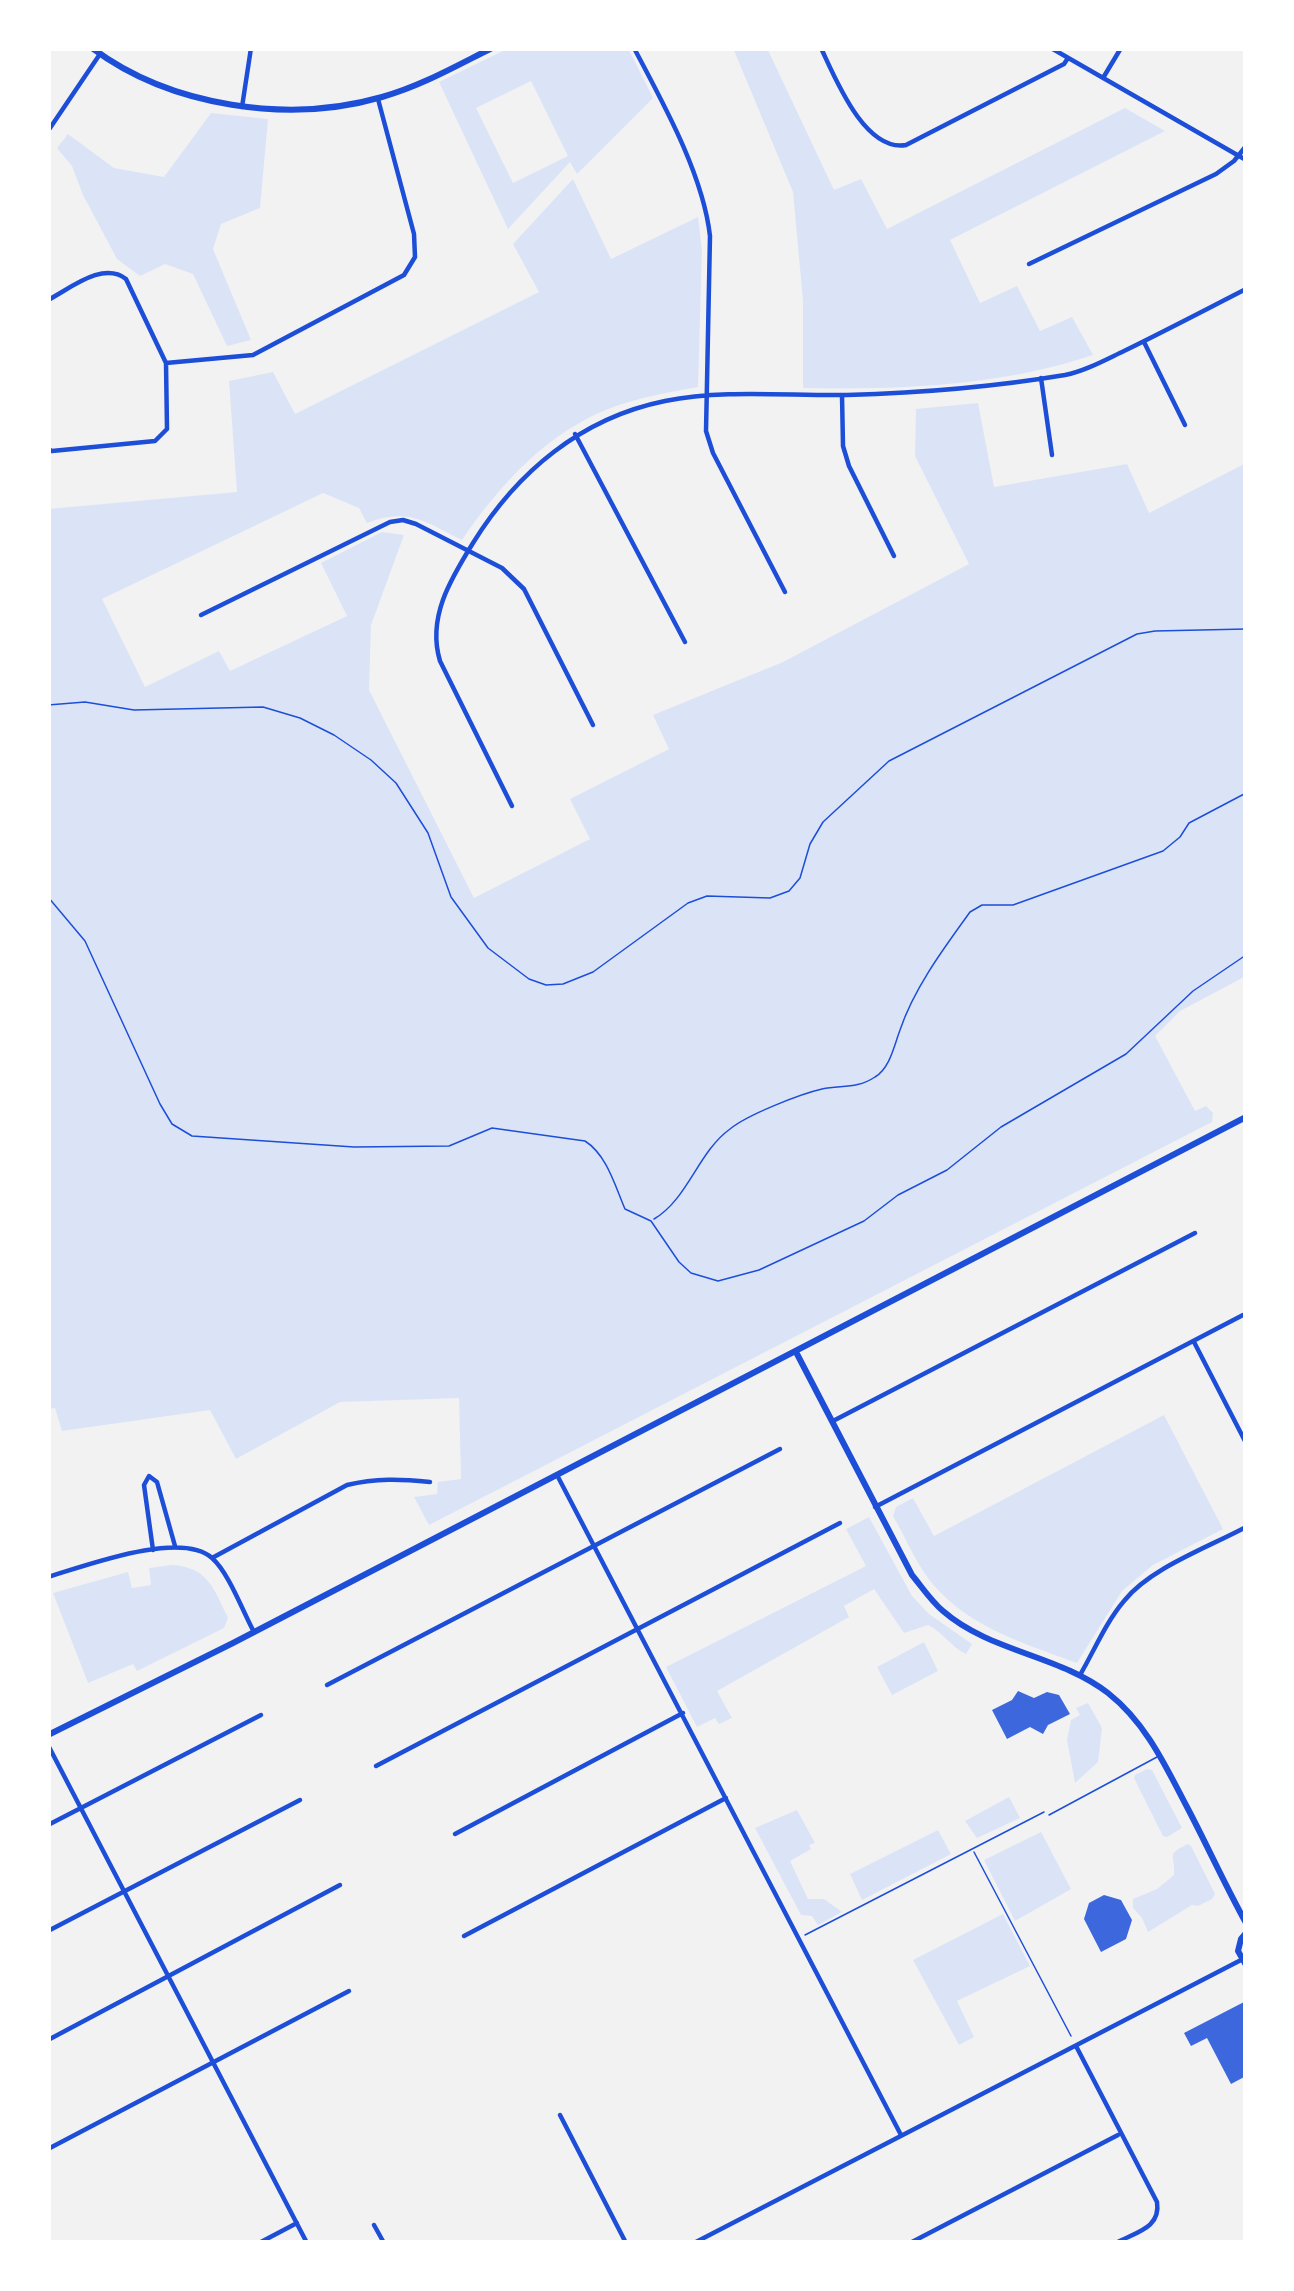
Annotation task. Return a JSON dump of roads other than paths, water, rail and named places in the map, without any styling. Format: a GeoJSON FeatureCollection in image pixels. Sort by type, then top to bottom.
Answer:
{"type":"FeatureCollection","features":[{"type":"Feature","properties":{"kind":"street"},"geometry":{"type":"LineString","coordinates":[[92,48],[112,62],[204,99],[292,111],[378,99],[492,48]]}},
{"type":"Feature","properties":{"kind":"street"},"geometry":{"type":"LineString","coordinates":[[242,107],[251,48]]}},
{"type":"Feature","properties":{"kind":"street"},"geometry":{"type":"LineString","coordinates":[[634,48],[707,208],[706,431],[784,592]]}},
{"type":"Feature","properties":{"kind":"street"},"geometry":{"type":"LineString","coordinates":[[821,48],[854,112],[884,144],[894,147],[906,146],[1068,58]]}},
{"type":"Feature","properties":{"kind":"street"},"geometry":{"type":"LineString","coordinates":[[1051,48],[1246,160]]}},
{"type":"Feature","properties":{"kind":"street"},"geometry":{"type":"LineString","coordinates":[[1103,78],[1121,48]]}},
{"type":"Feature","properties":{"kind":"street"},"geometry":{"type":"LineString","coordinates":[[50,125],[100,54]]}},
{"type":"Feature","properties":{"kind":"street"},"geometry":{"type":"LineString","coordinates":[[166,363],[254,355],[404,275],[415,257],[414,234],[378,99]]}},
{"type":"Feature","properties":{"kind":"street"},"geometry":{"type":"LineString","coordinates":[[1029,264],[1216,174],[1246,146]]}},
{"type":"Feature","properties":{"kind":"street"},"geometry":{"type":"LineString","coordinates":[[48,300],[103,272],[116,272],[126,279],[166,363],[167,429],[155,441],[48,449]]}},
{"type":"Feature","properties":{"kind":"street"},"geometry":{"type":"LineString","coordinates":[[512,806],[440,661],[434,642],[436,621],[446,589],[511,489],[575,434],[664,401],[937,392],[1071,374],[1246,289]]}},
{"type":"Feature","properties":{"kind":"street"},"geometry":{"type":"LineString","coordinates":[[1144,342],[1185,425]]}},
{"type":"Feature","properties":{"kind":"street"},"geometry":{"type":"LineString","coordinates":[[1040,378],[1052,454]]}},
{"type":"Feature","properties":{"kind":"street"},"geometry":{"type":"LineString","coordinates":[[842,395],[843,446],[849,466],[895,556]]}},
{"type":"Feature","properties":{"kind":"street"},"geometry":{"type":"LineString","coordinates":[[575,434],[686,642]]}},
{"type":"Feature","properties":{"kind":"street"},"geometry":{"type":"LineString","coordinates":[[202,615],[390,522],[404,520],[502,568],[524,589],[592,725]]}},
{"type":"Feature","properties":{"kind":"street"},"geometry":{"type":"LineString","coordinates":[[48,1735],[1246,1117]]}},
{"type":"Feature","properties":{"kind":"street"},"geometry":{"type":"LineString","coordinates":[[833,1420],[1195,1233]]}},
{"type":"Feature","properties":{"kind":"street"},"geometry":{"type":"LineString","coordinates":[[875,1507],[1243,1315]]}},
{"type":"Feature","properties":{"kind":"street"},"geometry":{"type":"LineString","coordinates":[[1193,1341],[1246,1443]]}},
{"type":"Feature","properties":{"kind":"street"},"geometry":{"type":"LineString","coordinates":[[796,1352],[912,1575],[942,1610],[968,1629],[1080,1675],[1130,1712],[1160,1755],[1246,1923]]}},
{"type":"Feature","properties":{"kind":"street"},"geometry":{"type":"LineString","coordinates":[[327,1685],[779,1450]]}},
{"type":"Feature","properties":{"kind":"street"},"geometry":{"type":"LineString","coordinates":[[557,1474],[901,2135]]}},
{"type":"Feature","properties":{"kind":"street"},"geometry":{"type":"LineString","coordinates":[[153,1550],[144,1484],[149,1476],[157,1482],[175,1546]]}},
{"type":"Feature","properties":{"kind":"street"},"geometry":{"type":"LineString","coordinates":[[212,1558],[346,1485],[392,1478],[430,1482]]}},
{"type":"Feature","properties":{"kind":"street"},"geometry":{"type":"LineString","coordinates":[[376,1766],[840,1523]]}},
{"type":"Feature","properties":{"kind":"street"},"geometry":{"type":"LineString","coordinates":[[1080,1675],[1122,1603],[1136,1588],[1246,1527]]}},
{"type":"Feature","properties":{"kind":"street"},"geometry":{"type":"LineString","coordinates":[[48,1577],[153,1550],[175,1546],[195,1550],[212,1558],[254,1632]]}},
{"type":"Feature","properties":{"kind":"street"},"geometry":{"type":"LineString","coordinates":[[455,1834],[682,1713]]}},
{"type":"Feature","properties":{"kind":"street"},"geometry":{"type":"LineString","coordinates":[[48,1825],[261,1715]]}},
{"type":"Feature","properties":{"kind":"street"},"geometry":{"type":"LineString","coordinates":[[48,1745],[307,2243]]}},
{"type":"Feature","properties":{"kind":"street"},"geometry":{"type":"LineString","coordinates":[[464,1936],[726,1798]]}},
{"type":"Feature","properties":{"kind":"street"},"geometry":{"type":"LineString","coordinates":[[48,1931],[300,1800]]}},
{"type":"Feature","properties":{"kind":"street"},"geometry":{"type":"LineString","coordinates":[[48,2040],[340,1886]]}},
{"type":"Feature","properties":{"kind":"street"},"geometry":{"type":"LineString","coordinates":[[694,2243],[1074,2042],[1244,1963],[1239,1945],[1246,1933]]}},
{"type":"Feature","properties":{"kind":"street"},"geometry":{"type":"LineString","coordinates":[[48,2149],[349,1991]]}},
{"type":"Feature","properties":{"kind":"street"},"geometry":{"type":"LineString","coordinates":[[1074,2042],[1159,2215],[1155,2222],[1116,2243]]}},
{"type":"Feature","properties":{"kind":"street"},"geometry":{"type":"LineString","coordinates":[[560,2115],[626,2243]]}},
{"type":"Feature","properties":{"kind":"street"},"geometry":{"type":"LineString","coordinates":[[910,2243],[1120,2134]]}},
{"type":"Feature","properties":{"kind":"street"},"geometry":{"type":"LineString","coordinates":[[259,2243],[297,2223]]}},
{"type":"Feature","properties":{"kind":"street"},"geometry":{"type":"LineString","coordinates":[[374,2225],[383,2243]]}},
{"type":"Feature","properties":{"kind":"lane"},"geometry":{"type":"LineString","coordinates":[[1048,1815],[1160,1755]]}}]}
